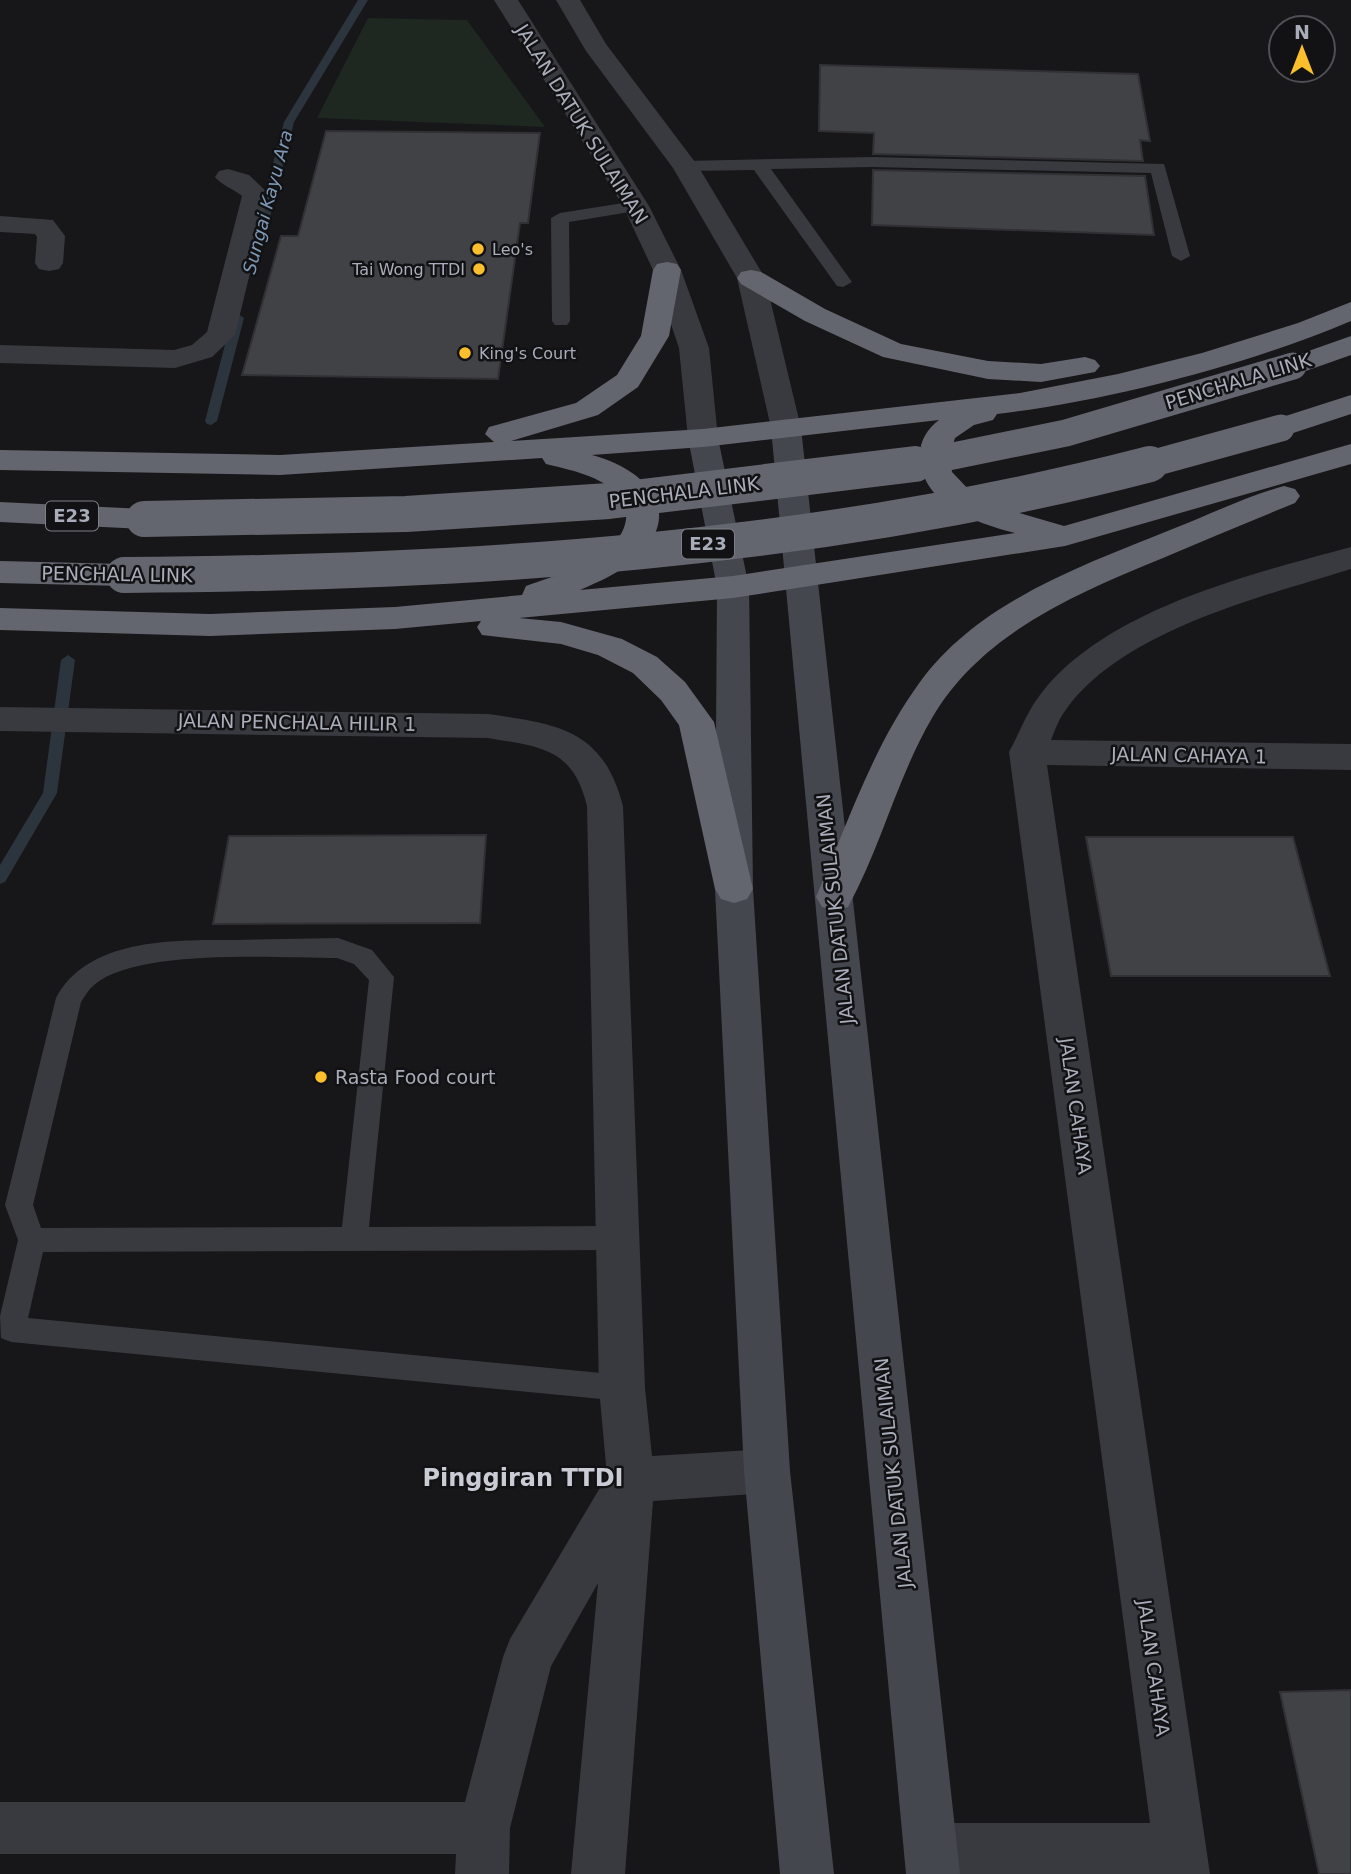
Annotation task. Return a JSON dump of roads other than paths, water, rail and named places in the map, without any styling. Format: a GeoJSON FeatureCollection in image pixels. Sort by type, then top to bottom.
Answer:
{"type":"FeatureCollection","features":[{"type":"Feature","properties":{"kind":"highway"},"geometry":{"type":"LineString","coordinates":[[378,460],[517,430],[587,409],[628,381],[655,336],[667,270]]}},
{"type":"Feature","properties":{"kind":"highway"},"geometry":{"type":"LineString","coordinates":[[751,278],[816,315],[893,351],[975,368],[1041,373],[1127,359],[1351,288]]}},
{"type":"Feature","properties":{"kind":"highway"},"geometry":{"type":"LineString","coordinates":[[0,460],[280,465],[703,438],[1020,402],[1119,383],[1212,359],[1308,329],[1351,311]]}},
{"type":"Feature","properties":{"kind":"highway","name":"PENCHALA LINK"},"geometry":{"type":"LineString","coordinates":[[0,512],[144,519],[406,514],[609,501],[896,467],[1066,433],[1293,366],[1351,345]]}},
{"type":"Feature","properties":{"kind":"highway"},"geometry":{"type":"LineString","coordinates":[[1020,402],[963,418],[941,432],[934,455],[939,480],[964,504],[998,517],[1065,536]]}},
{"type":"Feature","properties":{"kind":"highway","name":"PENCHALA LINK"},"geometry":{"type":"LineString","coordinates":[[0,572],[250,576],[377,571],[495,565],[759,539],[979,503],[1135,468],[1281,428],[1351,404]]}},
{"type":"Feature","properties":{"kind":"highway"},"geometry":{"type":"LineString","coordinates":[[502,608],[601,568],[629,545],[642,524],[642,500],[625,481],[597,464],[514,449]]}},
{"type":"Feature","properties":{"kind":"highway"},"geometry":{"type":"LineString","coordinates":[[0,619],[210,625],[395,618],[733,587],[1065,536],[1351,454]]}},
{"type":"Feature","properties":{"kind":"highway"},"geometry":{"type":"LineString","coordinates":[[835,897],[908,729],[933,689],[975,644],[1025,607],[1080,580],[1351,469]]}},
{"type":"Feature","properties":{"kind":"highway"},"geometry":{"type":"LineString","coordinates":[[395,618],[561,633],[610,647],[645,665],[673,691],[696,722],[734,889]]}},
{"type":"Feature","properties":{"kind":"main road","name":"JALAN DATUK SULAIMAN"},"geometry":{"type":"LineString","coordinates":[[786,428],[814,725],[835,897],[932,1861]]}},
{"type":"Feature","properties":{"kind":"main road","name":"JALAN DATUK SULAIMAN"},"geometry":{"type":"LineString","coordinates":[[703,438],[733,587],[734,889],[767,1471],[807,1874]]}},
{"type":"Feature","properties":{"kind":"street","name":"JALAN DATUK SULAIMAN"},"geometry":{"type":"LineString","coordinates":[[506,0],[636,206],[667,270],[694,348],[703,438]]}},
{"type":"Feature","properties":{"kind":"street","name":"JALAN DATUK SULAIMAN"},"geometry":{"type":"LineString","coordinates":[[568,0],[595,46],[685,166],[751,278],[786,428]]}},
{"type":"Feature","properties":{"kind":"street"},"geometry":{"type":"LineString","coordinates":[[0,354],[175,359],[202,351],[221,335],[256,194],[240,181],[228,177]]}},
{"type":"Feature","properties":{"kind":"street"},"geometry":{"type":"LineString","coordinates":[[0,224],[43,226],[51,236],[48,263]]}},
{"type":"Feature","properties":{"kind":"street"},"geometry":{"type":"LineString","coordinates":[[1027,752],[1056,697],[1091,665],[1155,625],[1238,593],[1351,558]]}},
{"type":"Feature","properties":{"kind":"street","name":"JALAN PENCHALA HILIR 1"},"geometry":{"type":"LineString","coordinates":[[17,719],[488,726],[536,733],[561,742],[586,758],[601,783],[604,806],[618,1238]]}},
{"type":"Feature","properties":{"kind":"street","name":"JALAN CAHAYA 1"},"geometry":{"type":"LineString","coordinates":[[1027,752],[1351,757]]}},
{"type":"Feature","properties":{"kind":"street","name":"JALAN CAHAYA"},"geometry":{"type":"LineString","coordinates":[[932,1861],[1181,1861],[1027,752]]}},
{"type":"Feature","properties":{"kind":"street"},"geometry":{"type":"LineString","coordinates":[[598,1874],[631,1480],[622,1388],[618,1238]]}},
{"type":"Feature","properties":{"kind":"street"},"geometry":{"type":"LineString","coordinates":[[631,1480],[767,1471]]}},
{"type":"Feature","properties":{"kind":"street"},"geometry":{"type":"LineString","coordinates":[[0,1828],[483,1851],[528,1657],[631,1480]]}},
{"type":"Feature","properties":{"kind":"lane"},"geometry":{"type":"LineString","coordinates":[[685,166],[872,162],[1158,168],[1181,256]]}},
{"type":"Feature","properties":{"kind":"lane"},"geometry":{"type":"LineString","coordinates":[[760,166],[843,282]]}},
{"type":"Feature","properties":{"kind":"lane"},"geometry":{"type":"LineString","coordinates":[[561,321],[560,218],[636,206]]}},
{"type":"Feature","properties":{"kind":"lane"},"geometry":{"type":"LineString","coordinates":[[354,1239],[382,977],[363,957],[338,948],[163,950],[129,957],[86,977],[69,998],[19,1205],[32,1240],[11,1329],[622,1388]]}},
{"type":"Feature","properties":{"kind":"lane"},"geometry":{"type":"LineString","coordinates":[[32,1240],[618,1238]]}},
{"type":"Feature","properties":{"kind":"waterway","name":"Sungai Kayu Ara"},"geometry":{"type":"LineString","coordinates":[[250,273],[289,122],[363,0]]}},
{"type":"Feature","properties":{"kind":"waterway","name":"Sungai Kayu Ara"},"geometry":{"type":"LineString","coordinates":[[211,421],[238,318]]}},
{"type":"Feature","properties":{"kind":"waterway","name":"Sungai Kayu Ara"},"geometry":{"type":"LineString","coordinates":[[0,878],[50,793],[68,660]]}},
{"type":"Feature","properties":{"kind":"place","name":"Leo's"},"geometry":{"type":"Point","coordinates":[478,249]}},
{"type":"Feature","properties":{"kind":"place","name":"Tai Wong TTDI"},"geometry":{"type":"Point","coordinates":[479,269]}},
{"type":"Feature","properties":{"kind":"place","name":"King's Court"},"geometry":{"type":"Point","coordinates":[465,353]}},
{"type":"Feature","properties":{"kind":"place","name":"Rasta Food court"},"geometry":{"type":"Point","coordinates":[321,1077]}},
{"type":"Feature","properties":{"kind":"district","name":"Pinggiran TTDI"},"geometry":{"type":"Point","coordinates":[523,1478]}}]}
